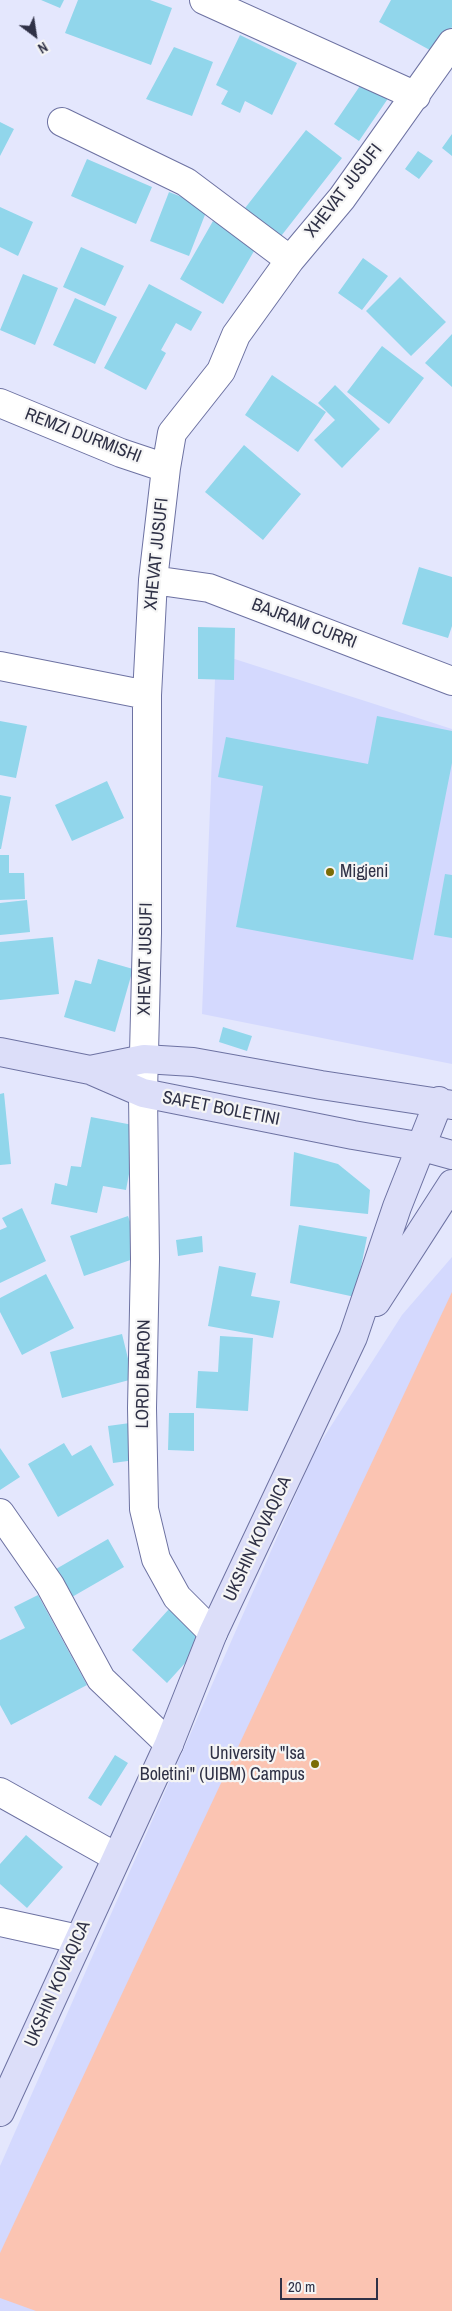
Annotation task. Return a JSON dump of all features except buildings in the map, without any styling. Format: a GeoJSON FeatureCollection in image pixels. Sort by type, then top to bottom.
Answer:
{"type":"FeatureCollection","features":[{"type":"Feature","properties":{"kind":"street"},"geometry":{"type":"LineString","coordinates":[[204,0],[416,96]]}},
{"type":"Feature","properties":{"kind":"street","name":"XHEVAT JUSUFI"},"geometry":{"type":"LineString","coordinates":[[143,1094],[147,933],[146,695],[153,580],[172,433],[221,372],[236,335],[290,260],[342,198],[452,43]]}},
{"type":"Feature","properties":{"kind":"street"},"geometry":{"type":"LineString","coordinates":[[62,122],[186,182],[290,260]]}},
{"type":"Feature","properties":{"kind":"street","name":"REMZI DURMISHI"},"geometry":{"type":"LineString","coordinates":[[0,404],[121,453],[166,468]]}},
{"type":"Feature","properties":{"kind":"street","name":"BAJRAM CURRI"},"geometry":{"type":"LineString","coordinates":[[153,580],[209,588],[452,681]]}},
{"type":"Feature","properties":{"kind":"street"},"geometry":{"type":"LineString","coordinates":[[0,666],[146,695]]}},
{"type":"Feature","properties":{"kind":"street","name":"SAFET BOLETINI"},"geometry":{"type":"LineString","coordinates":[[0,1052],[90,1070],[143,1094],[353,1136],[440,1151]]}},
{"type":"Feature","properties":{"kind":"street"},"geometry":{"type":"LineString","coordinates":[[90,1070],[144,1060],[192,1062],[321,1085],[445,1103]]}},
{"type":"Feature","properties":{"kind":"street","name":"LORDI BAJRON"},"geometry":{"type":"LineString","coordinates":[[143,1094],[145,1259],[142,1408],[144,1508],[156,1559],[177,1597],[213,1633]]}},
{"type":"Feature","properties":{"kind":"street","name":"UKSHIN KOVAQICA"},"geometry":{"type":"LineString","coordinates":[[0,2112],[169,1744],[213,1633],[353,1337],[397,1207],[440,1151],[445,1103]]}},
{"type":"Feature","properties":{"kind":"street","name":"UKSHIN KOVAQICA"},"geometry":{"type":"LineString","coordinates":[[353,1337],[452,1184]]}},
{"type":"Feature","properties":{"kind":"street"},"geometry":{"type":"LineString","coordinates":[[0,1513],[50,1586],[101,1679],[169,1744]]}},
{"type":"Feature","properties":{"kind":"street"},"geometry":{"type":"LineString","coordinates":[[0,1792],[116,1857]]}},
{"type":"Feature","properties":{"kind":"street"},"geometry":{"type":"LineString","coordinates":[[0,1922],[78,1939]]}},
{"type":"Feature","properties":{"kind":"shaded area","name":"Migjeni"},"geometry":{"type":"Polygon","coordinates":[[[216,653],[452,729],[452,1064],[202,1014],[216,653]]]}},
{"type":"Feature","properties":{"kind":"shaded area","name":"University \"Isa Boletini\" (UIBM) Campus"},"geometry":{"type":"Polygon","coordinates":[[[452,1257],[452,2311],[0,2311],[0,2166],[315,1451],[402,1315],[452,1257]]]}},
{"type":"Feature","properties":{"kind":"shaded area","name":"University \"Isa Boletini\" (UIBM) Campus"},"geometry":{"type":"Polygon","coordinates":[[[452,1292],[452,2311],[36,2311],[0,2298],[0,2253],[452,1292]]]}},
{"type":"Feature","properties":{"kind":"place","name":"Migjeni"},"geometry":{"type":"Point","coordinates":[330,872]}},
{"type":"Feature","properties":{"kind":"place","name":"University \"Isa Boletini\" (UIBM) Campus"},"geometry":{"type":"Point","coordinates":[315,1764]}}]}
